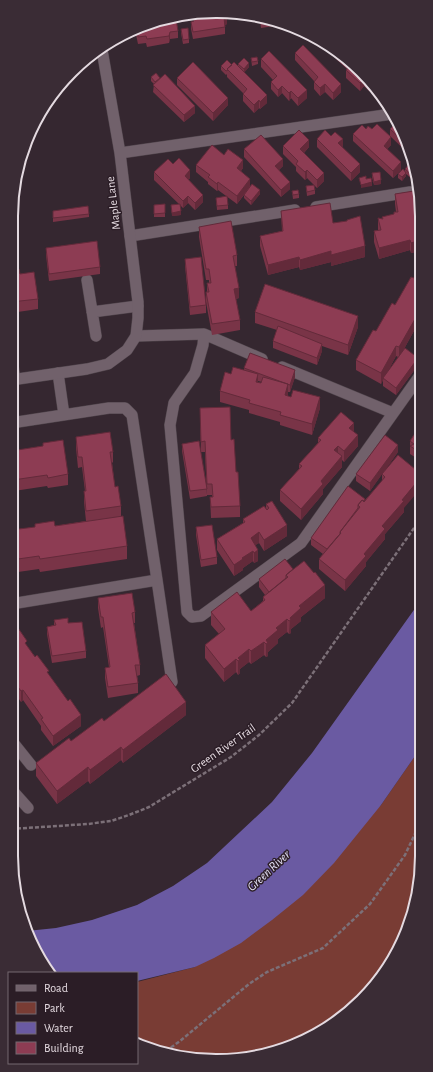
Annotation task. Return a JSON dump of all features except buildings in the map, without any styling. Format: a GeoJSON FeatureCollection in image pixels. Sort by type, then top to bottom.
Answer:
{"type":"FeatureCollection","features":[{"type":"Feature","properties":{"kind":"street","name":"Maple Lane"},"geometry":{"type":"LineString","coordinates":[[58,373],[87,369],[108,364],[127,350],[136,336],[138,306],[130,236],[120,153],[103,54]]}},
{"type":"Feature","properties":{"kind":"street"},"geometry":{"type":"LineString","coordinates":[[120,153],[387,115]]}},
{"type":"Feature","properties":{"kind":"street"},"geometry":{"type":"LineString","coordinates":[[130,236],[413,191]]}},
{"type":"Feature","properties":{"kind":"street"},"geometry":{"type":"LineString","coordinates":[[87,280],[96,336]]}},
{"type":"Feature","properties":{"kind":"street"},"geometry":{"type":"LineString","coordinates":[[92,312],[138,306]]}},
{"type":"Feature","properties":{"kind":"street"},"geometry":{"type":"LineString","coordinates":[[204,334],[203,345],[195,372],[174,403],[170,425],[187,612],[192,617],[201,616],[301,543],[415,383]]}},
{"type":"Feature","properties":{"kind":"street"},"geometry":{"type":"LineString","coordinates":[[136,336],[204,334],[393,414]]}},
{"type":"Feature","properties":{"kind":"street"},"geometry":{"type":"LineString","coordinates":[[18,379],[58,373],[64,415]]}},
{"type":"Feature","properties":{"kind":"street"},"geometry":{"type":"LineString","coordinates":[[18,422],[108,408],[124,408],[132,415],[172,682]]}},
{"type":"Feature","properties":{"kind":"street"},"geometry":{"type":"LineString","coordinates":[[18,603],[157,580]]}},
{"type":"Feature","properties":{"kind":"street"},"geometry":{"type":"LineString","coordinates":[[18,749],[31,765]]}},
{"type":"Feature","properties":{"kind":"street"},"geometry":{"type":"LineString","coordinates":[[18,797],[28,808]]}},
{"type":"Feature","properties":{"kind":"path","name":"Green River Trail"},"geometry":{"type":"LineString","coordinates":[[18,829],[88,824],[129,815],[149,807],[231,757],[260,735],[292,703],[415,527]]}},
{"type":"Feature","properties":{"kind":"path"},"geometry":{"type":"LineString","coordinates":[[170,1048],[235,995],[267,972],[323,948],[370,904],[405,855],[415,834]]}},
{"type":"Feature","properties":{"kind":"green space"},"geometry":{"type":"Polygon","coordinates":[[[415,756],[415,868],[408,907],[395,943],[382,966],[357,996],[327,1021],[304,1034],[255,1050],[229,1054],[204,1054],[165,1047],[138,1038],[138,982],[195,967],[381,805],[415,756]]]}},
{"type":"Feature","properties":{"kind":"water","name":"Green River"},"geometry":{"type":"Polygon","coordinates":[[[415,608],[415,756],[381,805],[334,863],[303,895],[241,943],[195,967],[138,981],[138,972],[56,972],[38,943],[33,930],[56,928],[92,920],[137,905],[173,886],[207,863],[272,802],[312,753],[415,608]]]}}]}
